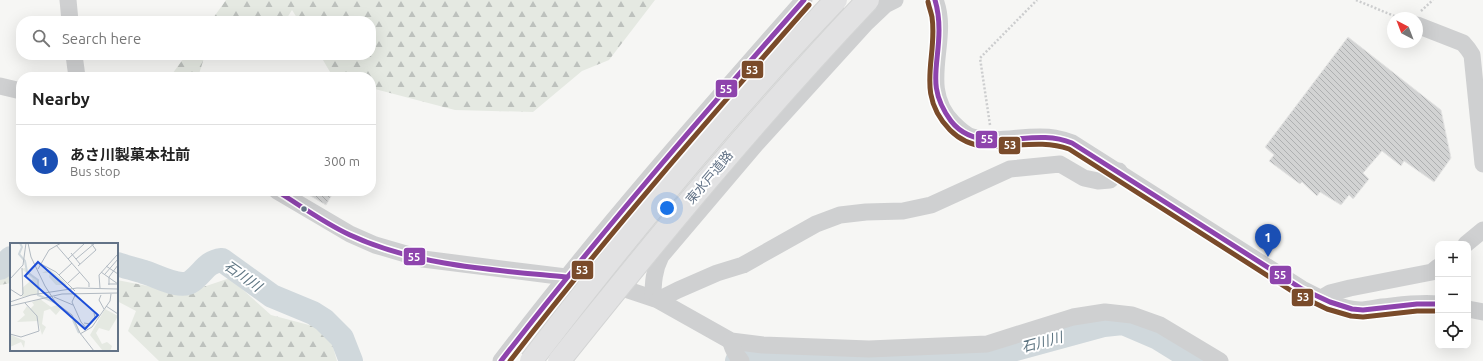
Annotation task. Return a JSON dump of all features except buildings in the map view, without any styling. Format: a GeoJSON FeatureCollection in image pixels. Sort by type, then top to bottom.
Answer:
{"type":"FeatureCollection","features":[{"type":"Feature","properties":{"kind":"highway","name":"東水戸道路"},"geometry":{"type":"LineString","coordinates":[[531,361],[657,202],[836,0]]}},
{"type":"Feature","properties":{"kind":"highway","name":"東水戸道路"},"geometry":{"type":"LineString","coordinates":[[560,361],[675,218],[734,148],[868,0]]}},
{"type":"Feature","properties":{"kind":"street"},"geometry":{"type":"LineString","coordinates":[[68,0],[70,16]]}},
{"type":"Feature","properties":{"kind":"street"},"geometry":{"type":"LineString","coordinates":[[501,361],[566,277],[671,152],[804,0]]}},
{"type":"Feature","properties":{"kind":"street"},"geometry":{"type":"LineString","coordinates":[[656,299],[652,280],[661,256],[756,144],[866,23],[885,5],[896,0]]}},
{"type":"Feature","properties":{"kind":"street"},"geometry":{"type":"LineString","coordinates":[[935,0],[938,8],[939,25],[935,85],[938,100],[946,116],[959,129],[971,137],[992,141],[1054,138],[1072,143],[1119,171],[1302,289],[1320,299],[1336,305],[1360,310],[1402,305],[1435,304]]}},
{"type":"Feature","properties":{"kind":"street"},"geometry":{"type":"LineString","coordinates":[[1423,22],[1463,43],[1472,55],[1483,164]]}},
{"type":"Feature","properties":{"kind":"street"},"geometry":{"type":"LineString","coordinates":[[75,60],[76,72]]}},
{"type":"Feature","properties":{"kind":"street"},"geometry":{"type":"LineString","coordinates":[[0,86],[16,90]]}},
{"type":"Feature","properties":{"kind":"street"},"geometry":{"type":"LineString","coordinates":[[656,299],[711,276],[743,265],[816,224],[840,215],[866,212],[903,211],[931,205],[1010,169],[1060,164],[1084,178],[1098,181],[1110,180],[1119,171]]}},
{"type":"Feature","properties":{"kind":"street"},"geometry":{"type":"LineString","coordinates":[[285,196],[350,234],[402,254],[423,259],[476,267],[566,277],[619,287],[656,299],[736,352],[763,345],[870,349],[987,344],[1073,317],[1105,312],[1132,315],[1160,325],[1220,361]]}},
{"type":"Feature","properties":{"kind":"street"},"geometry":{"type":"LineString","coordinates":[[1470,241],[1483,230]]}},
{"type":"Feature","properties":{"kind":"street"},"geometry":{"type":"LineString","coordinates":[[1320,299],[1330,293],[1432,272],[1435,270]]}},
{"type":"Feature","properties":{"kind":"street"},"geometry":{"type":"LineString","coordinates":[[1471,309],[1483,312]]}},
{"type":"Feature","properties":{"kind":"path"},"geometry":{"type":"LineString","coordinates":[[992,141],[980,58],[1036,0]]}},
{"type":"Feature","properties":{"kind":"path"},"geometry":{"type":"LineString","coordinates":[[1356,0],[1387,13]]}},
{"type":"Feature","properties":{"kind":"path"},"geometry":{"type":"LineString","coordinates":[[1423,13],[1433,0]]}},
{"type":"Feature","properties":{"kind":"green space"},"geometry":{"type":"Polygon","coordinates":[[[226,0],[655,0],[609,60],[582,71],[533,112],[455,110],[376,89],[376,72],[330,72],[323,60],[376,60],[376,16],[296,16],[292,10],[288,16],[215,16],[226,0]]]}},
{"type":"Feature","properties":{"kind":"green space"},"geometry":{"type":"Polygon","coordinates":[[[182,60],[203,60],[200,72],[174,72],[182,60]]]}},
{"type":"Feature","properties":{"kind":"green space"},"geometry":{"type":"Polygon","coordinates":[[[10,266],[10,283],[0,285],[0,271],[10,266]]]}},
{"type":"Feature","properties":{"kind":"green space"},"geometry":{"type":"Polygon","coordinates":[[[230,278],[271,315],[328,330],[337,361],[159,361],[128,331],[136,311],[118,302],[118,280],[158,288],[197,289],[230,278]]]}},
{"type":"Feature","properties":{"kind":"waterway","name":"石川川"},"geometry":{"type":"LineString","coordinates":[[0,268],[10,259]]}},
{"type":"Feature","properties":{"kind":"waterway","name":"石川川"},"geometry":{"type":"LineString","coordinates":[[118,264],[181,284],[192,281],[209,265],[222,260],[272,296],[313,313],[324,320],[342,338],[351,361]]}},
{"type":"Feature","properties":{"kind":"waterway","name":"石川川"},"geometry":{"type":"LineString","coordinates":[[737,361],[749,354],[955,358],[989,356],[1104,325],[1123,323],[1158,338],[1195,361]]}},
{"type":"Feature","properties":{"kind":"transit line","name":"55"},"geometry":{"type":"LineString","coordinates":[[501,361],[574,269],[650,178],[804,0]]}},
{"type":"Feature","properties":{"kind":"transit line","name":"55"},"geometry":{"type":"LineString","coordinates":[[935,0],[938,11],[939,26],[936,87],[943,109],[955,126],[968,135],[991,140],[1042,137],[1072,143],[1302,289],[1330,302],[1352,309],[1363,310],[1417,304],[1435,304]]}},
{"type":"Feature","properties":{"kind":"transit line","name":"53"},"geometry":{"type":"LineString","coordinates":[[928,2],[932,17],[933,32],[930,75],[930,89],[933,102],[939,116],[950,130],[961,139],[970,143],[984,146],[1037,144],[1058,146],[1069,149],[1298,295],[1327,309],[1351,316],[1363,317],[1417,311],[1435,311]]}},
{"type":"Feature","properties":{"kind":"transit line","name":"53"},"geometry":{"type":"LineString","coordinates":[[510,361],[619,225],[809,5]]}},
{"type":"Feature","properties":{"kind":"transit line","name":"55"},"geometry":{"type":"LineString","coordinates":[[285,196],[322,220],[350,235],[402,254],[483,269],[566,277]]}},
{"type":"Feature","properties":{"kind":"place","name":"あさ川製菓本社前"},"geometry":{"type":"Point","coordinates":[1268,257]}}]}
